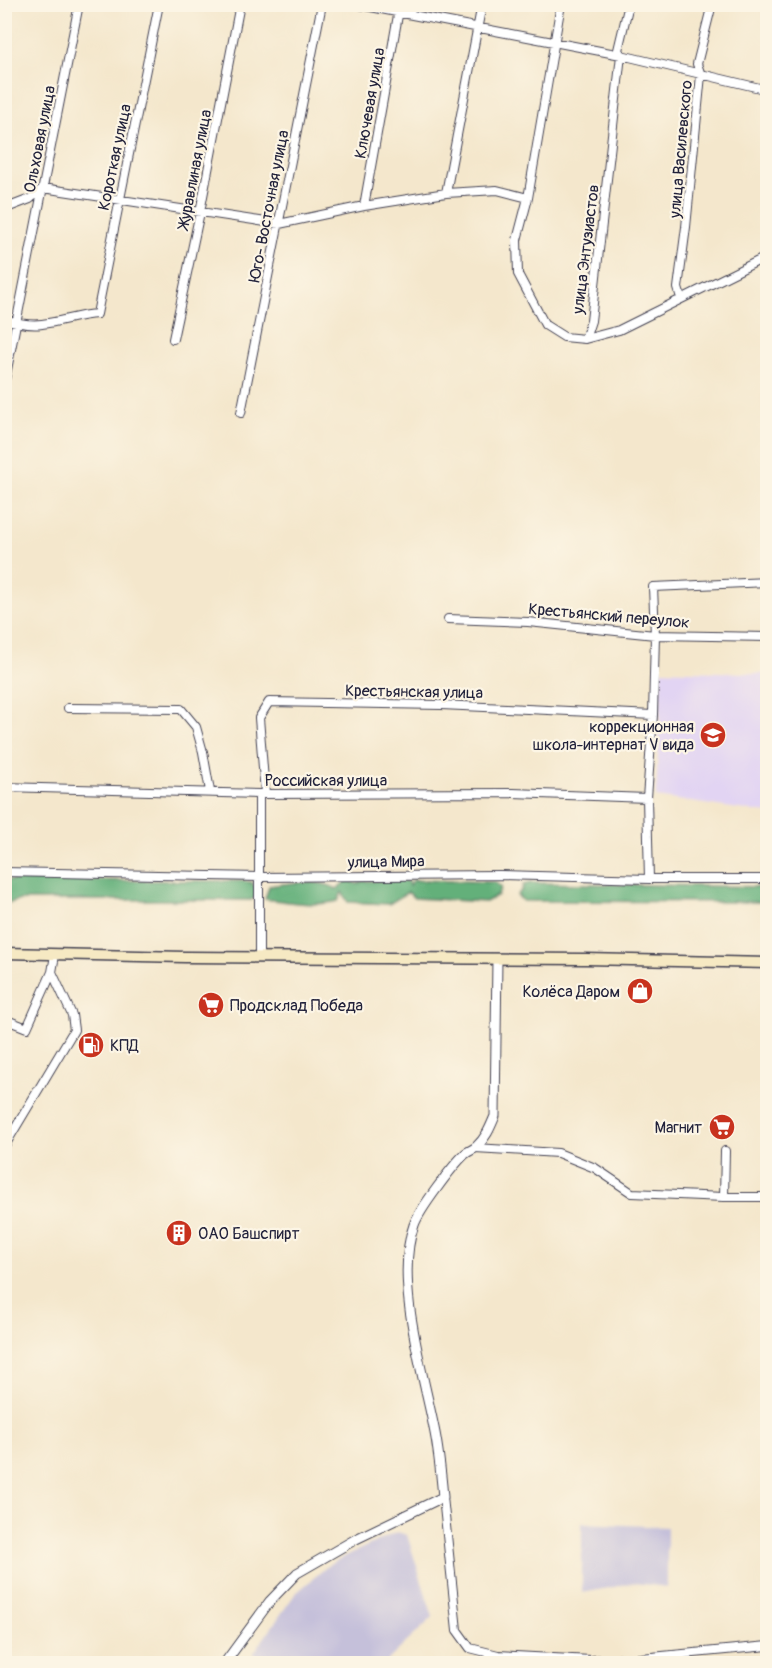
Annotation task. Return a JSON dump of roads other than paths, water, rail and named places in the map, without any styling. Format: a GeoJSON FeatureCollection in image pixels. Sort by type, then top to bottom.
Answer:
{"type":"FeatureCollection","features":[{"type":"Feature","properties":{"kind":"main road"},"geometry":{"type":"LineString","coordinates":[[5,953],[768,963]]}},
{"type":"Feature","properties":{"kind":"street","name":"Ольховая улица"},"geometry":{"type":"LineString","coordinates":[[4,384],[79,4]]}},
{"type":"Feature","properties":{"kind":"street","name":"Короткая улица"},"geometry":{"type":"LineString","coordinates":[[17,323],[40,325],[84,314],[98,314],[159,4]]}},
{"type":"Feature","properties":{"kind":"street","name":"Журавлиная улица"},"geometry":{"type":"LineString","coordinates":[[172,339],[200,212],[240,4]]}},
{"type":"Feature","properties":{"kind":"street","name":"Юго- Восточная улица"},"geometry":{"type":"LineString","coordinates":[[241,412],[322,4]]}},
{"type":"Feature","properties":{"kind":"street"},"geometry":{"type":"LineString","coordinates":[[355,4],[400,8],[478,27],[621,55],[768,90]]}},
{"type":"Feature","properties":{"kind":"street"},"geometry":{"type":"LineString","coordinates":[[446,193],[482,4]]}},
{"type":"Feature","properties":{"kind":"street","name":"улица Энтузиастов"},"geometry":{"type":"LineString","coordinates":[[561,4],[528,198],[517,240],[518,274],[545,325],[564,337],[585,339],[591,321],[621,55],[618,50],[629,4]]}},
{"type":"Feature","properties":{"kind":"street","name":"улица Василевского"},"geometry":{"type":"LineString","coordinates":[[681,298],[678,288],[701,75],[698,64],[712,4]]}},
{"type":"Feature","properties":{"kind":"street","name":"Ключевая улица"},"geometry":{"type":"LineString","coordinates":[[364,206],[400,8]]}},
{"type":"Feature","properties":{"kind":"street"},"geometry":{"type":"LineString","coordinates":[[4,209],[30,199],[43,188],[279,224],[364,206],[446,193],[497,190],[528,198]]}},
{"type":"Feature","properties":{"kind":"street"},"geometry":{"type":"LineString","coordinates":[[585,339],[618,330],[768,256]]}},
{"type":"Feature","properties":{"kind":"street"},"geometry":{"type":"LineString","coordinates":[[4,320],[17,323]]}},
{"type":"Feature","properties":{"kind":"street"},"geometry":{"type":"LineString","coordinates":[[649,879],[647,798],[653,715],[655,635],[653,586],[768,582]]}},
{"type":"Feature","properties":{"kind":"street","name":"Крестьянский переулок"},"geometry":{"type":"LineString","coordinates":[[448,619],[528,622],[655,635],[768,637]]}},
{"type":"Feature","properties":{"kind":"street","name":"Крестьянская улица"},"geometry":{"type":"LineString","coordinates":[[262,793],[259,718],[269,702],[441,705],[653,715]]}},
{"type":"Feature","properties":{"kind":"street"},"geometry":{"type":"LineString","coordinates":[[68,708],[182,709],[196,727],[210,791]]}},
{"type":"Feature","properties":{"kind":"street","name":"Российская улица"},"geometry":{"type":"LineString","coordinates":[[4,787],[262,793],[513,793],[647,798]]}},
{"type":"Feature","properties":{"kind":"street"},"geometry":{"type":"LineString","coordinates":[[259,958],[262,793]]}},
{"type":"Feature","properties":{"kind":"street","name":"улица Мира"},"geometry":{"type":"LineString","coordinates":[[4,872],[260,877],[500,875],[768,879]]}},
{"type":"Feature","properties":{"kind":"street"},"geometry":{"type":"LineString","coordinates":[[4,968],[5,953]]}},
{"type":"Feature","properties":{"kind":"street"},"geometry":{"type":"LineString","coordinates":[[4,1019],[27,1028],[52,972],[56,955]]}},
{"type":"Feature","properties":{"kind":"street"},"geometry":{"type":"LineString","coordinates":[[497,959],[495,1116],[489,1133],[475,1148],[465,1154],[424,1207],[414,1223],[408,1244],[409,1298],[421,1371],[440,1460],[457,1630],[470,1648],[498,1654],[591,1660],[641,1658],[768,1646]]}},
{"type":"Feature","properties":{"kind":"street"},"geometry":{"type":"LineString","coordinates":[[4,1147],[74,1030],[72,1015],[52,972]]}},
{"type":"Feature","properties":{"kind":"street"},"geometry":{"type":"LineString","coordinates":[[475,1148],[558,1153],[595,1168],[632,1193],[768,1197]]}},
{"type":"Feature","properties":{"kind":"street"},"geometry":{"type":"LineString","coordinates":[[724,1197],[725,1151]]}},
{"type":"Feature","properties":{"kind":"street"},"geometry":{"type":"LineString","coordinates":[[224,1664],[270,1601],[297,1573],[356,1539],[443,1497]]}},
{"type":"Feature","properties":{"kind":"place","name":"коррекционная школа-интернат V вида"},"geometry":{"type":"Point","coordinates":[713,735]}},
{"type":"Feature","properties":{"kind":"place","name":"Колёса Даром"},"geometry":{"type":"Point","coordinates":[640,991]}},
{"type":"Feature","properties":{"kind":"place","name":"Продсклад Победа"},"geometry":{"type":"Point","coordinates":[211,1005]}},
{"type":"Feature","properties":{"kind":"place","name":"КПД"},"geometry":{"type":"Point","coordinates":[91,1045]}},
{"type":"Feature","properties":{"kind":"place","name":"Магнит"},"geometry":{"type":"Point","coordinates":[722,1127]}},
{"type":"Feature","properties":{"kind":"place","name":"ОАО Башспирт"},"geometry":{"type":"Point","coordinates":[179,1233]}}]}
